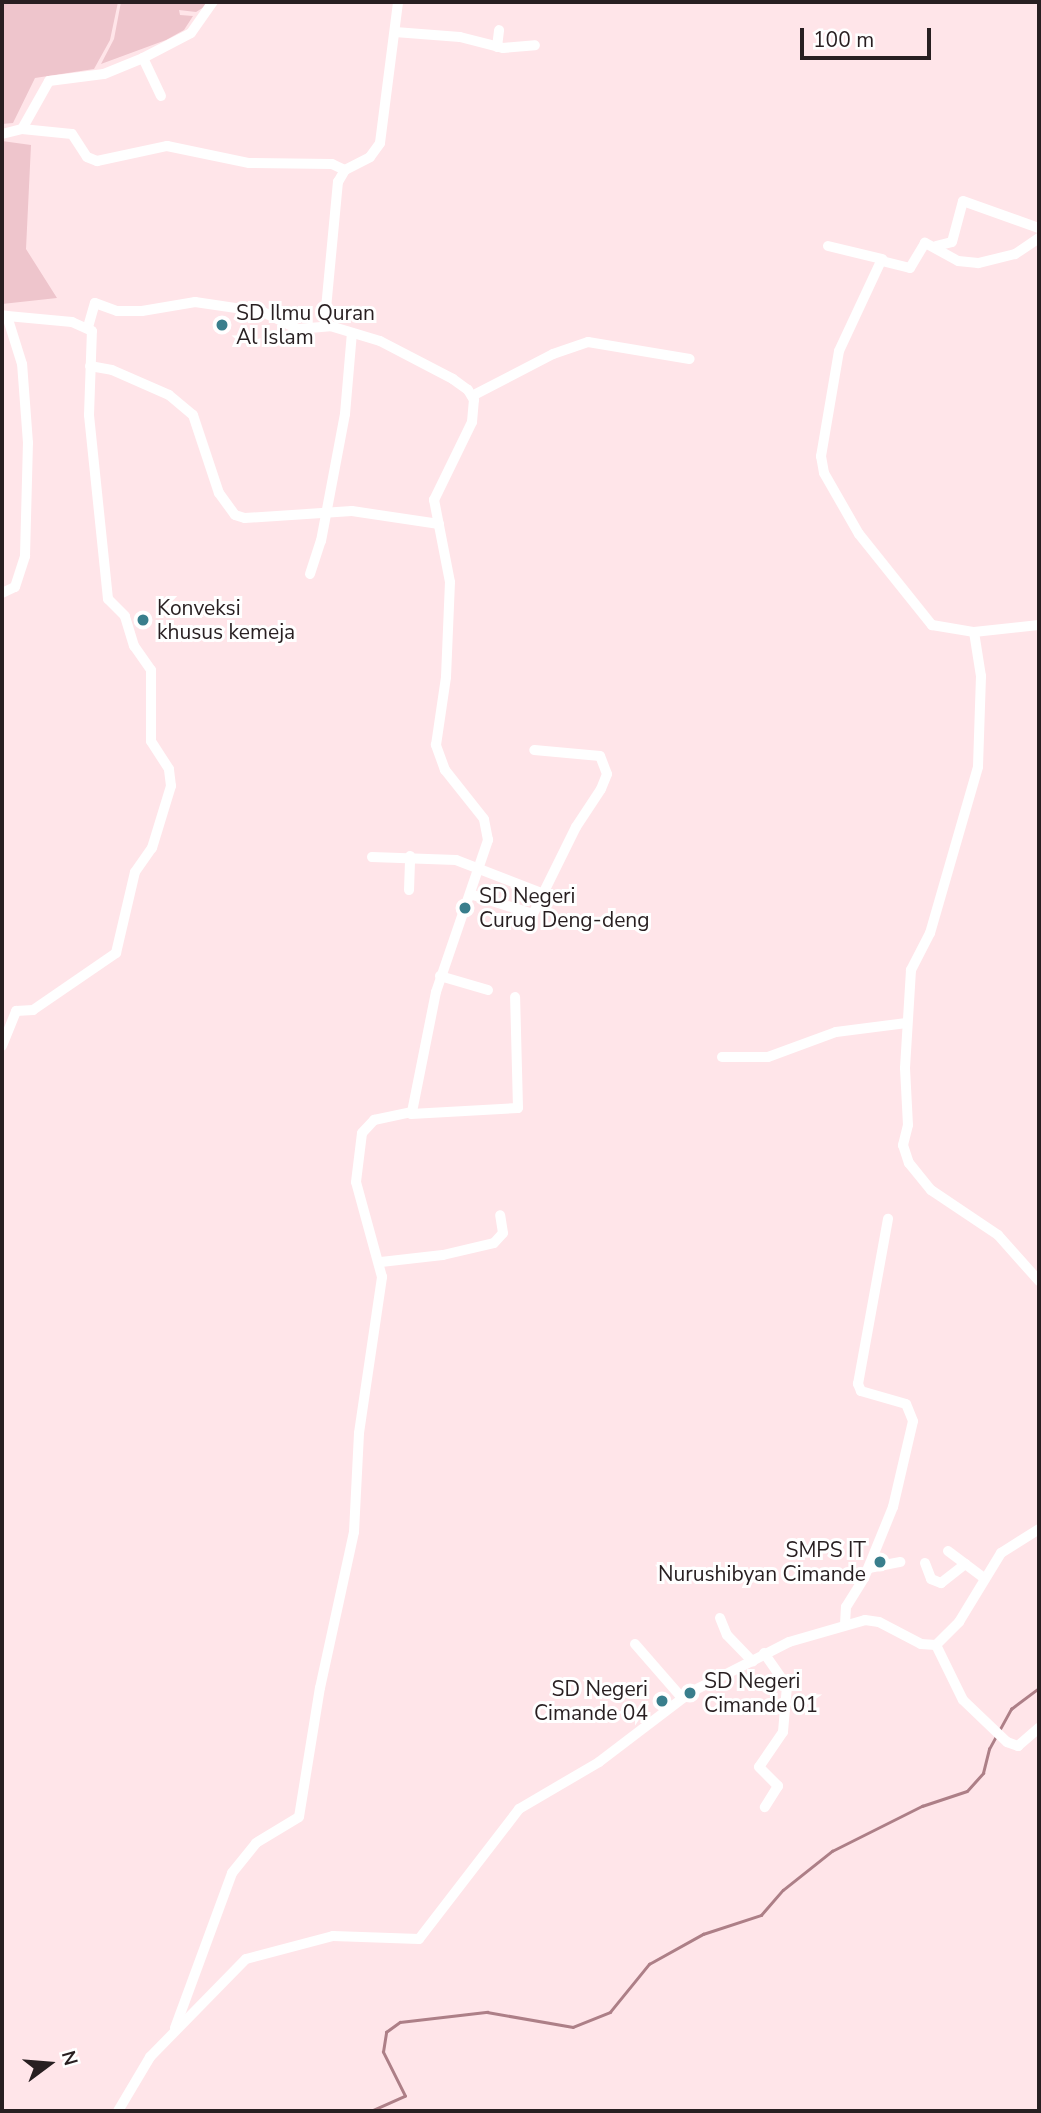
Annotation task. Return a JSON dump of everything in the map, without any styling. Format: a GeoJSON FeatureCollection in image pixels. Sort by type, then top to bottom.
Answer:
{"type":"FeatureCollection","features":[{"type":"Feature","properties":{"kind":"street"},"geometry":{"type":"LineString","coordinates":[[22,129],[49,81],[104,74],[143,58],[191,33],[213,2]]}},
{"type":"Feature","properties":{"kind":"street"},"geometry":{"type":"LineString","coordinates":[[330,326],[325,308],[338,182],[345,170],[367,160],[380,143],[398,2]]}},
{"type":"Feature","properties":{"kind":"street"},"geometry":{"type":"LineString","coordinates":[[497,47],[499,30]]}},
{"type":"Feature","properties":{"kind":"street"},"geometry":{"type":"LineString","coordinates":[[395,32],[460,37],[497,47],[535,45]]}},
{"type":"Feature","properties":{"kind":"street"},"geometry":{"type":"LineString","coordinates":[[143,58],[160,96]]}},
{"type":"Feature","properties":{"kind":"street"},"geometry":{"type":"LineString","coordinates":[[2,134],[22,129],[72,134],[87,157],[97,161],[167,146],[249,163],[332,164],[345,170]]}},
{"type":"Feature","properties":{"kind":"street"},"geometry":{"type":"LineString","coordinates":[[828,246],[908,268],[920,246],[952,242],[963,201],[1039,228]]}},
{"type":"Feature","properties":{"kind":"street"},"geometry":{"type":"LineString","coordinates":[[935,246],[969,263],[1015,254],[1039,237]]}},
{"type":"Feature","properties":{"kind":"street"},"geometry":{"type":"LineString","coordinates":[[883,259],[839,351],[822,466],[859,534],[920,614],[937,628],[974,632],[1039,625]]}},
{"type":"Feature","properties":{"kind":"street"},"geometry":{"type":"LineString","coordinates":[[2,1046],[16,1010],[33,1010],[116,953],[135,872],[152,848],[171,790],[169,769],[151,741],[151,670],[135,649],[125,616],[108,598],[89,415],[92,337],[88,327],[95,303],[117,311],[142,311],[195,302],[224,309],[256,310],[303,329],[330,326],[380,341],[465,386],[472,396],[472,422],[435,494],[450,593],[446,677],[436,745],[444,770],[487,823],[488,840],[440,976],[411,1114]]}},
{"type":"Feature","properties":{"kind":"street"},"geometry":{"type":"LineString","coordinates":[[2,593],[15,587],[25,556],[28,443],[22,364],[5,316],[88,327]]}},
{"type":"Feature","properties":{"kind":"street"},"geometry":{"type":"LineString","coordinates":[[310,574],[345,414],[352,333]]}},
{"type":"Feature","properties":{"kind":"street"},"geometry":{"type":"LineString","coordinates":[[472,396],[553,354],[588,342],[690,359]]}},
{"type":"Feature","properties":{"kind":"street"},"geometry":{"type":"LineString","coordinates":[[90,366],[112,370],[166,393],[194,415],[219,493],[235,515],[255,518],[324,510],[439,524]]}},
{"type":"Feature","properties":{"kind":"street"},"geometry":{"type":"LineString","coordinates":[[974,632],[981,676],[978,767],[930,933],[914,957],[906,1023],[908,1125],[903,1145],[909,1163],[934,1192],[998,1235],[1039,1281]]}},
{"type":"Feature","properties":{"kind":"street"},"geometry":{"type":"LineString","coordinates":[[470,894],[528,915],[533,914],[607,774],[600,756],[534,750]]}},
{"type":"Feature","properties":{"kind":"street"},"geometry":{"type":"LineString","coordinates":[[409,890],[410,856]]}},
{"type":"Feature","properties":{"kind":"street"},"geometry":{"type":"LineString","coordinates":[[372,858],[410,856],[456,860],[544,894]]}},
{"type":"Feature","properties":{"kind":"street"},"geometry":{"type":"LineString","coordinates":[[440,976],[488,990]]}},
{"type":"Feature","properties":{"kind":"street"},"geometry":{"type":"LineString","coordinates":[[175,2028],[232,1873],[256,1843],[299,1817],[320,1688],[356,1521],[359,1433],[381,1262],[356,1182],[362,1133],[374,1120],[411,1114],[518,1108],[515,997]]}},
{"type":"Feature","properties":{"kind":"street"},"geometry":{"type":"LineString","coordinates":[[722,1057],[768,1057],[836,1032],[906,1023]]}},
{"type":"Feature","properties":{"kind":"street"},"geometry":{"type":"LineString","coordinates":[[381,1262],[443,1255],[494,1243],[503,1233],[500,1215]]}},
{"type":"Feature","properties":{"kind":"street"},"geometry":{"type":"LineString","coordinates":[[845,1625],[846,1607],[869,1567],[893,1507],[913,1421],[906,1405],[861,1391],[858,1384],[888,1219]]}},
{"type":"Feature","properties":{"kind":"street"},"geometry":{"type":"LineString","coordinates":[[936,1645],[959,1622],[1002,1553],[1039,1529]]}},
{"type":"Feature","properties":{"kind":"street"},"geometry":{"type":"LineString","coordinates":[[948,1551],[984,1578]]}},
{"type":"Feature","properties":{"kind":"street"},"geometry":{"type":"LineString","coordinates":[[869,1567],[900,1562]]}},
{"type":"Feature","properties":{"kind":"street"},"geometry":{"type":"LineString","coordinates":[[925,1563],[931,1580],[941,1583],[965,1564]]}},
{"type":"Feature","properties":{"kind":"street"},"geometry":{"type":"LineString","coordinates":[[720,1618],[727,1635],[752,1662]]}},
{"type":"Feature","properties":{"kind":"street"},"geometry":{"type":"LineString","coordinates":[[118,2111],[150,2057],[175,2028],[246,1959],[333,1936],[419,1939],[519,1809],[599,1762],[682,1698],[752,1662],[764,1653],[845,1625],[873,1620],[907,1639],[936,1645]]}},
{"type":"Feature","properties":{"kind":"street"},"geometry":{"type":"LineString","coordinates":[[635,1644],[682,1698]]}},
{"type":"Feature","properties":{"kind":"street"},"geometry":{"type":"LineString","coordinates":[[936,1645],[963,1700],[998,1733],[1018,1746],[1039,1728]]}},
{"type":"Feature","properties":{"kind":"street"},"geometry":{"type":"LineString","coordinates":[[764,1653],[788,1686],[783,1732],[759,1767],[778,1786],[765,1807]]}},
{"type":"Feature","properties":{"kind":"shaded area"},"geometry":{"type":"Polygon","coordinates":[[[2,2],[118,2],[110,40],[94,69],[35,78],[13,123],[2,124],[2,2]]]}},
{"type":"Feature","properties":{"kind":"shaded area"},"geometry":{"type":"Polygon","coordinates":[[[121,2],[212,2],[196,12],[179,10],[180,15],[193,16],[184,30],[166,40],[101,64],[114,39],[121,2]]]}},
{"type":"Feature","properties":{"kind":"shaded area"},"geometry":{"type":"Polygon","coordinates":[[[2,141],[31,145],[26,249],[57,298],[2,304],[2,141]]]}},
{"type":"Feature","properties":{"kind":"waterway"},"geometry":{"type":"LineString","coordinates":[[371,2111],[405,2096],[383,2052],[386,2032],[400,2022],[487,2012],[573,2027],[610,2012],[649,1964],[703,1934],[761,1915],[783,1890],[832,1851],[922,1806],[967,1791],[983,1773],[989,1749],[1011,1709],[1039,1688]]}},
{"type":"Feature","properties":{"kind":"place","name":"SD Ilmu Quran Al Islam"},"geometry":{"type":"Point","coordinates":[222,325]}},
{"type":"Feature","properties":{"kind":"place","name":"Konveksi khusus kemeja"},"geometry":{"type":"Point","coordinates":[143,620]}},
{"type":"Feature","properties":{"kind":"place","name":"SD Negeri Curug Deng-deng"},"geometry":{"type":"Point","coordinates":[465,908]}},
{"type":"Feature","properties":{"kind":"place","name":"SMPS IT Nurushibyan Cimande"},"geometry":{"type":"Point","coordinates":[880,1562]}},
{"type":"Feature","properties":{"kind":"place","name":"SD Negeri Cimande 01"},"geometry":{"type":"Point","coordinates":[690,1693]}},
{"type":"Feature","properties":{"kind":"place","name":"SD Negeri Cimande 04"},"geometry":{"type":"Point","coordinates":[662,1701]}}]}
